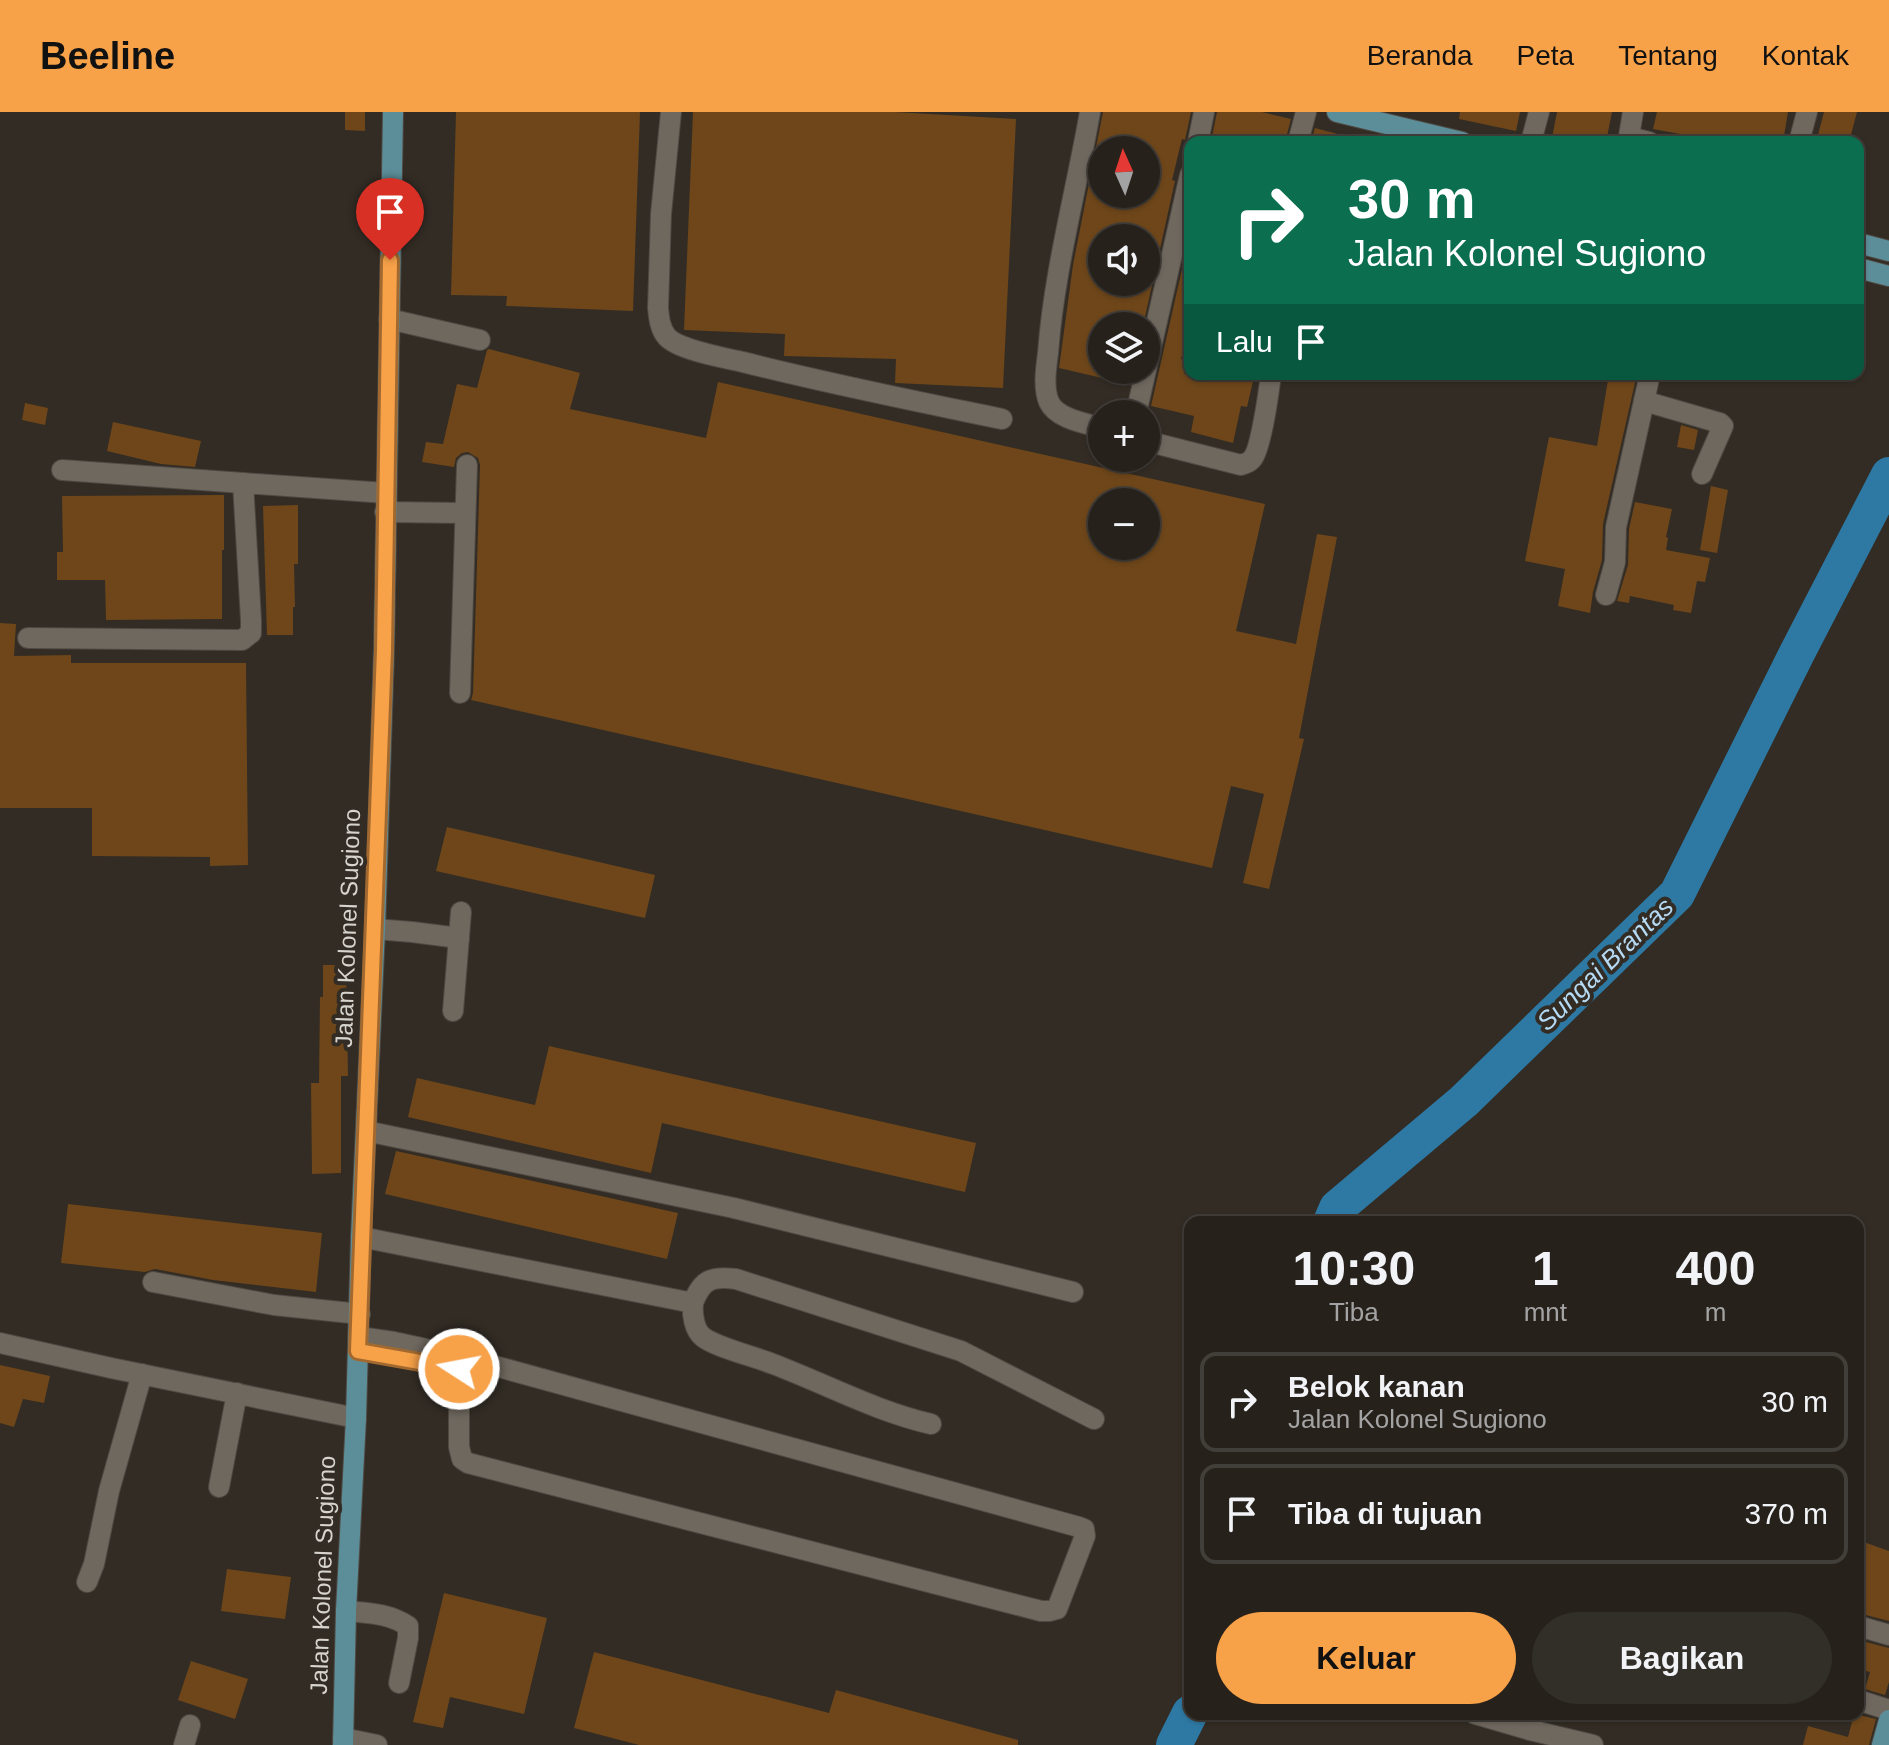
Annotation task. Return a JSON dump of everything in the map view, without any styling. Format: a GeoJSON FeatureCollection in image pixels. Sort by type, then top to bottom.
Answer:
{"type":"FeatureCollection","features":[{"type":"Feature","properties":{"kind":"main road","name":"Jalan Kolonel Sugiono"},"geometry":{"type":"LineString","coordinates":[[343,1742],[384,650],[393,112]]}},
{"type":"Feature","properties":{"kind":"main road"},"geometry":{"type":"LineString","coordinates":[[1337,112],[1437,136]]}},
{"type":"Feature","properties":{"kind":"main road"},"geometry":{"type":"LineString","coordinates":[[1864,245],[1889,251]]}},
{"type":"Feature","properties":{"kind":"main road"},"geometry":{"type":"LineString","coordinates":[[1864,270],[1889,276]]}},
{"type":"Feature","properties":{"kind":"main road"},"geometry":{"type":"LineString","coordinates":[[1882,1745],[1889,1720]]}},
{"type":"Feature","properties":{"kind":"street"},"geometry":{"type":"LineString","coordinates":[[671,112],[661,214],[658,308],[659,321],[666,336],[697,351],[805,378],[1002,419]]}},
{"type":"Feature","properties":{"kind":"street"},"geometry":{"type":"LineString","coordinates":[[1088,424],[1055,411],[1048,400],[1046,379],[1054,299],[1090,112]]}},
{"type":"Feature","properties":{"kind":"street"},"geometry":{"type":"LineString","coordinates":[[1199,136],[1204,112]]}},
{"type":"Feature","properties":{"kind":"street"},"geometry":{"type":"LineString","coordinates":[[1300,136],[1306,112]]}},
{"type":"Feature","properties":{"kind":"street"},"geometry":{"type":"LineString","coordinates":[[1533,136],[1539,112]]}},
{"type":"Feature","properties":{"kind":"street"},"geometry":{"type":"LineString","coordinates":[[1633,112],[1636,136]]}},
{"type":"Feature","properties":{"kind":"street"},"geometry":{"type":"LineString","coordinates":[[1801,136],[1807,112]]}},
{"type":"Feature","properties":{"kind":"street"},"geometry":{"type":"LineString","coordinates":[[1139,400],[1184,202]]}},
{"type":"Feature","properties":{"kind":"street"},"geometry":{"type":"LineString","coordinates":[[389,319],[480,340]]}},
{"type":"Feature","properties":{"kind":"street"},"geometry":{"type":"LineString","coordinates":[[1160,445],[1241,465],[1250,462],[1255,455],[1270,380]]}},
{"type":"Feature","properties":{"kind":"street"},"geometry":{"type":"LineString","coordinates":[[1606,595],[1615,562],[1616,527],[1649,380]]}},
{"type":"Feature","properties":{"kind":"street"},"geometry":{"type":"LineString","coordinates":[[1644,401],[1723,426],[1702,474]]}},
{"type":"Feature","properties":{"kind":"street"},"geometry":{"type":"LineString","coordinates":[[460,693],[467,465]]}},
{"type":"Feature","properties":{"kind":"street"},"geometry":{"type":"LineString","coordinates":[[62,470],[243,483],[465,513]]}},
{"type":"Feature","properties":{"kind":"street"},"geometry":{"type":"LineString","coordinates":[[28,638],[242,640],[251,633],[243,483]]}},
{"type":"Feature","properties":{"kind":"street"},"geometry":{"type":"LineString","coordinates":[[453,1011],[461,912]]}},
{"type":"Feature","properties":{"kind":"street"},"geometry":{"type":"LineString","coordinates":[[375,929],[459,938]]}},
{"type":"Feature","properties":{"kind":"street"},"geometry":{"type":"LineString","coordinates":[[366,1131],[734,1208],[1073,1292]]}},
{"type":"Feature","properties":{"kind":"street"},"geometry":{"type":"LineString","coordinates":[[361,1237],[693,1303]]}},
{"type":"Feature","properties":{"kind":"street"},"geometry":{"type":"LineString","coordinates":[[931,1424],[886,1412],[701,1337],[692,1312],[698,1290],[707,1281],[719,1277],[736,1279],[961,1351],[1094,1419]]}},
{"type":"Feature","properties":{"kind":"street"},"geometry":{"type":"LineString","coordinates":[[153,1282],[274,1305],[360,1314]]}},
{"type":"Feature","properties":{"kind":"street"},"geometry":{"type":"LineString","coordinates":[[0,1343],[356,1418]]}},
{"type":"Feature","properties":{"kind":"street"},"geometry":{"type":"LineString","coordinates":[[358,1344],[459,1363],[1079,1527],[1084,1529],[1085,1536],[1057,1609],[1041,1611],[468,1463],[462,1459],[459,1447],[459,1363]]}},
{"type":"Feature","properties":{"kind":"street"},"geometry":{"type":"LineString","coordinates":[[87,1582],[142,1374]]}},
{"type":"Feature","properties":{"kind":"street"},"geometry":{"type":"LineString","coordinates":[[219,1487],[237,1393]]}},
{"type":"Feature","properties":{"kind":"street"},"geometry":{"type":"LineString","coordinates":[[346,1611],[385,1615],[408,1626],[399,1683]]}},
{"type":"Feature","properties":{"kind":"street"},"geometry":{"type":"LineString","coordinates":[[1864,1628],[1889,1635]]}},
{"type":"Feature","properties":{"kind":"street"},"geometry":{"type":"LineString","coordinates":[[1864,1702],[1889,1710]]}},
{"type":"Feature","properties":{"kind":"street"},"geometry":{"type":"LineString","coordinates":[[1532,1722],[1593,1745]]}},
{"type":"Feature","properties":{"kind":"street"},"geometry":{"type":"LineString","coordinates":[[343,1742],[377,1745]]}},
{"type":"Feature","properties":{"kind":"building"},"geometry":{"type":"Polygon","coordinates":[[[345,112],[365,112],[365,131],[345,130],[345,112]]]}},
{"type":"Feature","properties":{"kind":"building"},"geometry":{"type":"Polygon","coordinates":[[[456,112],[640,112],[633,311],[506,306],[507,296],[451,295],[456,112]]]}},
{"type":"Feature","properties":{"kind":"building"},"geometry":{"type":"Polygon","coordinates":[[[693,112],[895,112],[1016,119],[1003,388],[895,383],[896,359],[784,356],[785,334],[684,330],[693,112]]]}},
{"type":"Feature","properties":{"kind":"building"},"geometry":{"type":"Polygon","coordinates":[[[1103,112],[1191,112],[1172,180],[1175,181],[1160,249],[1160,224],[1088,224],[1088,296],[1150,296],[1146,312],[1088,312],[1088,375],[1059,368],[1073,265],[1088,188],[1088,208],[1160,208],[1160,136],[1098,136],[1103,112]]]}},
{"type":"Feature","properties":{"kind":"building"},"geometry":{"type":"Polygon","coordinates":[[[1217,112],[1262,112],[1291,119],[1287,136],[1212,136],[1217,112]]]}},
{"type":"Feature","properties":{"kind":"building"},"geometry":{"type":"Polygon","coordinates":[[[1460,112],[1520,112],[1516,131],[1459,119],[1460,112]]]}},
{"type":"Feature","properties":{"kind":"building"},"geometry":{"type":"Polygon","coordinates":[[[1557,112],[1612,112],[1607,136],[1552,136],[1557,112]]]}},
{"type":"Feature","properties":{"kind":"building"},"geometry":{"type":"Polygon","coordinates":[[[1657,112],[1788,112],[1784,136],[1691,136],[1653,129],[1657,112]]]}},
{"type":"Feature","properties":{"kind":"building"},"geometry":{"type":"Polygon","coordinates":[[[1824,112],[1857,112],[1851,136],[1818,136],[1824,112]]]}},
{"type":"Feature","properties":{"kind":"building"},"geometry":{"type":"Polygon","coordinates":[[[1315,128],[1345,136],[1313,136],[1315,128]]]}},
{"type":"Feature","properties":{"kind":"building"},"geometry":{"type":"Polygon","coordinates":[[[1184,260],[1184,347],[1181,359],[1184,360],[1184,380],[1253,380],[1247,407],[1241,406],[1233,443],[1191,432],[1194,416],[1160,408],[1160,400],[1152,400],[1156,384],[1160,384],[1160,366],[1184,260]]]}},
{"type":"Feature","properties":{"kind":"building"},"geometry":{"type":"Polygon","coordinates":[[[489,349],[580,373],[570,409],[706,438],[718,382],[1088,465],[1088,472],[1122,472],[1265,504],[1236,631],[1296,644],[1317,534],[1337,537],[1299,738],[1304,739],[1269,889],[1243,883],[1264,794],[1231,786],[1212,868],[471,700],[480,465],[478,458],[468,452],[456,458],[454,467],[422,462],[426,442],[443,444],[457,384],[477,388],[489,349]]]}},
{"type":"Feature","properties":{"kind":"building"},"geometry":{"type":"Polygon","coordinates":[[[1608,380],[1636,380],[1603,524],[1602,560],[1590,613],[1558,606],[1565,569],[1525,561],[1549,437],[1597,446],[1608,380]]]}},
{"type":"Feature","properties":{"kind":"building"},"geometry":{"type":"Polygon","coordinates":[[[25,403],[48,408],[45,425],[22,420],[25,403]]]}},
{"type":"Feature","properties":{"kind":"building"},"geometry":{"type":"Polygon","coordinates":[[[113,422],[201,441],[195,467],[161,464],[107,451],[113,422]]]}},
{"type":"Feature","properties":{"kind":"building"},"geometry":{"type":"Polygon","coordinates":[[[1681,425],[1698,430],[1694,450],[1677,447],[1681,425]]]}},
{"type":"Feature","properties":{"kind":"building"},"geometry":{"type":"Polygon","coordinates":[[[1711,486],[1728,490],[1717,553],[1700,550],[1711,486]]]}},
{"type":"Feature","properties":{"kind":"building"},"geometry":{"type":"Polygon","coordinates":[[[224,495],[222,619],[106,620],[105,580],[57,580],[57,552],[63,552],[62,496],[224,495]]]}},
{"type":"Feature","properties":{"kind":"building"},"geometry":{"type":"Polygon","coordinates":[[[1635,502],[1672,509],[1666,550],[1710,558],[1705,582],[1697,581],[1691,613],[1673,610],[1674,605],[1630,596],[1629,603],[1617,601],[1628,565],[1629,529],[1635,502]]]}},
{"type":"Feature","properties":{"kind":"building"},"geometry":{"type":"Polygon","coordinates":[[[298,505],[293,635],[267,635],[263,506],[298,505]]]}},
{"type":"Feature","properties":{"kind":"building"},"geometry":{"type":"Polygon","coordinates":[[[0,623],[16,624],[14,656],[71,655],[71,663],[246,663],[248,865],[210,866],[210,857],[92,856],[92,808],[0,808],[0,623]]]}},
{"type":"Feature","properties":{"kind":"building"},"geometry":{"type":"Polygon","coordinates":[[[447,827],[655,875],[645,918],[436,871],[447,827]]]}},
{"type":"Feature","properties":{"kind":"building"},"geometry":{"type":"Polygon","coordinates":[[[323,965],[346,965],[348,1076],[341,1076],[341,1173],[312,1174],[311,1083],[319,1083],[323,965]]]}},
{"type":"Feature","properties":{"kind":"building"},"geometry":{"type":"Polygon","coordinates":[[[549,1046],[976,1143],[965,1192],[662,1123],[651,1173],[408,1117],[417,1078],[535,1105],[549,1046]]]}},
{"type":"Feature","properties":{"kind":"building"},"geometry":{"type":"Polygon","coordinates":[[[396,1151],[678,1213],[667,1259],[385,1194],[396,1151]]]}},
{"type":"Feature","properties":{"kind":"building"},"geometry":{"type":"Polygon","coordinates":[[[68,1204],[322,1233],[316,1292],[213,1280],[155,1269],[145,1272],[61,1263],[68,1204]]]}},
{"type":"Feature","properties":{"kind":"building"},"geometry":{"type":"Polygon","coordinates":[[[0,1365],[50,1376],[44,1403],[23,1399],[14,1427],[0,1423],[0,1365]]]}},
{"type":"Feature","properties":{"kind":"building"},"geometry":{"type":"Polygon","coordinates":[[[1864,1542],[1889,1551],[1889,1621],[1864,1615],[1864,1542]]]}},
{"type":"Feature","properties":{"kind":"building"},"geometry":{"type":"Polygon","coordinates":[[[227,1569],[291,1577],[285,1619],[221,1611],[227,1569]]]}},
{"type":"Feature","properties":{"kind":"building"},"geometry":{"type":"Polygon","coordinates":[[[444,1593],[547,1618],[524,1714],[450,1697],[443,1728],[413,1722],[444,1593]]]}},
{"type":"Feature","properties":{"kind":"building"},"geometry":{"type":"Polygon","coordinates":[[[1864,1642],[1889,1648],[1889,1682],[1885,1695],[1865,1689],[1870,1672],[1864,1670],[1864,1642]]]}},
{"type":"Feature","properties":{"kind":"building"},"geometry":{"type":"Polygon","coordinates":[[[594,1652],[829,1713],[836,1690],[1018,1740],[1018,1745],[639,1745],[574,1728],[594,1652]]]}},
{"type":"Feature","properties":{"kind":"building"},"geometry":{"type":"Polygon","coordinates":[[[191,1661],[248,1679],[235,1719],[178,1700],[191,1661]]]}},
{"type":"Feature","properties":{"kind":"building"},"geometry":{"type":"Polygon","coordinates":[[[1864,1716],[1876,1719],[1869,1745],[1803,1745],[1808,1726],[1848,1737],[1852,1720],[1864,1720],[1864,1716]]]}},
{"type":"Feature","properties":{"kind":"waterway","name":"Sungai Brantas"},"geometry":{"type":"LineString","coordinates":[[1334,1216],[1337,1208],[1464,1101],[1677,894],[1889,475]]}},
{"type":"Feature","properties":{"kind":"waterway","name":"Sungai Brantas"},"geometry":{"type":"LineString","coordinates":[[1174,1745],[1186,1720]]}},
{"type":"Feature","properties":{"kind":"route"},"geometry":{"type":"LineString","coordinates":[[390,260],[384,650],[358,1351],[459,1369]]}}]}
